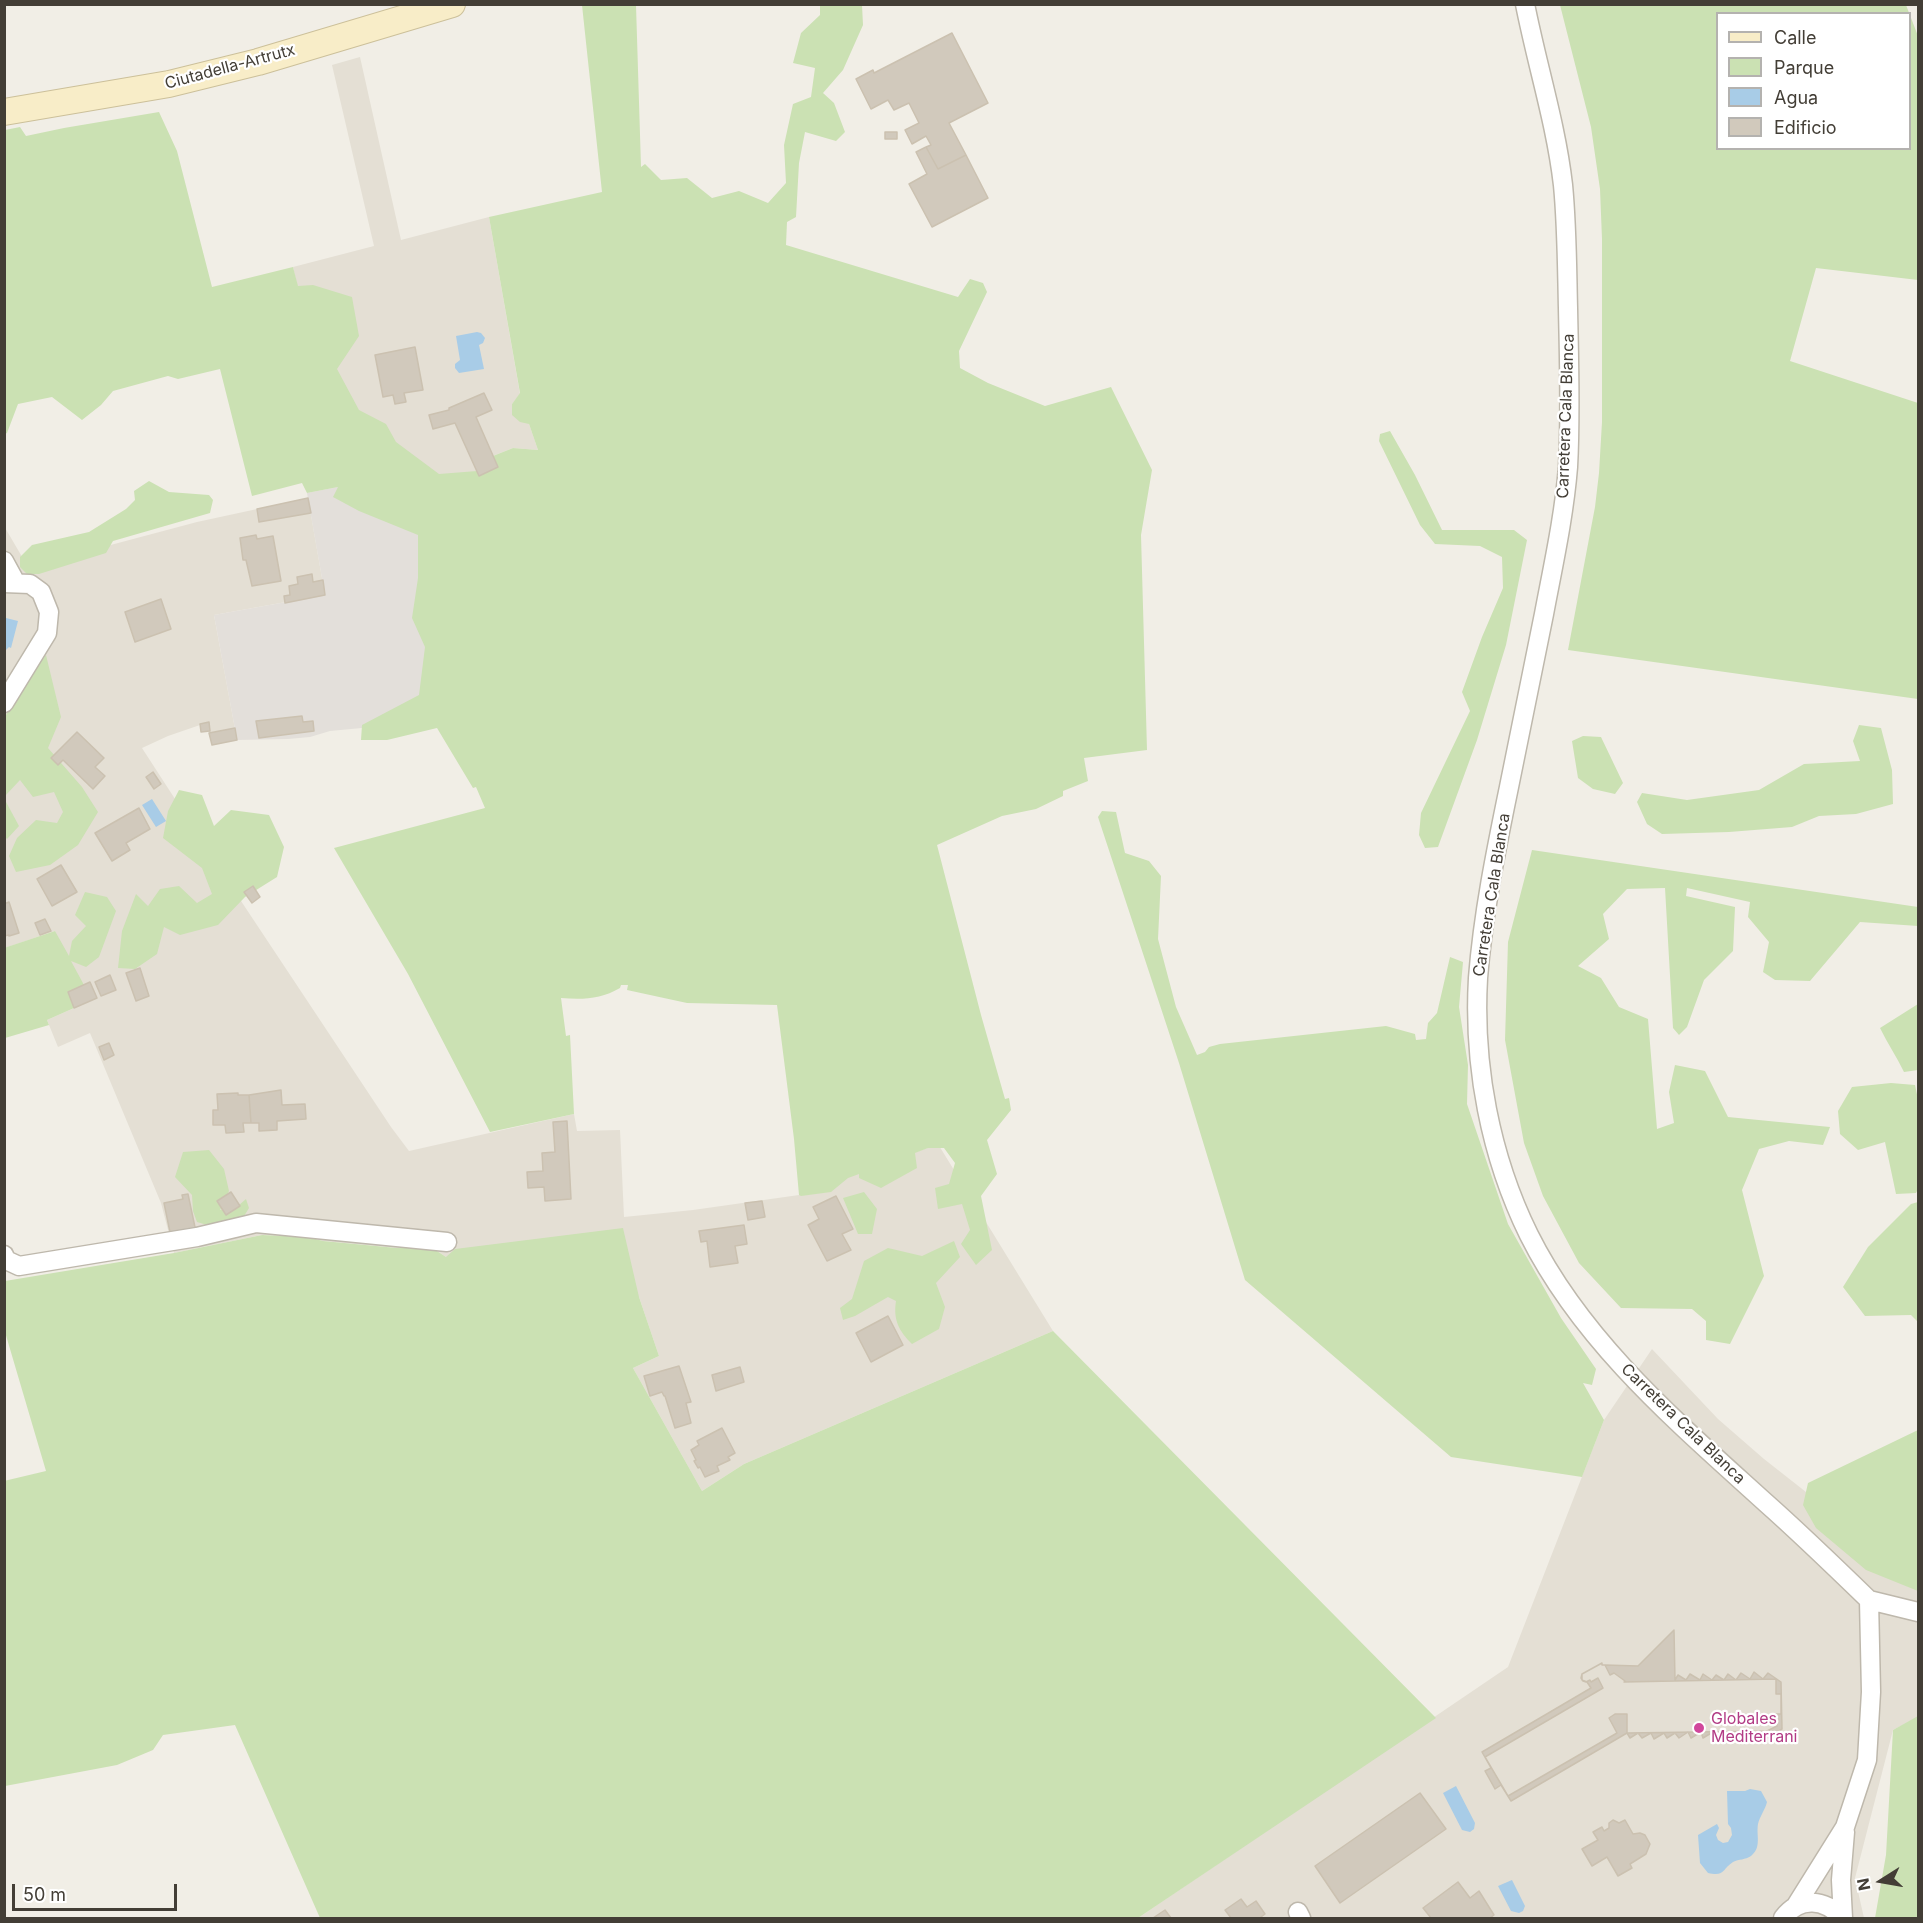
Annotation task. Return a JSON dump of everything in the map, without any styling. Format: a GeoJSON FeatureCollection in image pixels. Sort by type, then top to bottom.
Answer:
{"type":"FeatureCollection","features":[{"type":"Feature","properties":{"kind":"main road","name":"Ciutadella-Artrutx"},"geometry":{"type":"LineString","coordinates":[[4,112],[169,84],[258,62],[452,4]]}},
{"type":"Feature","properties":{"kind":"street","name":"Carretera Cala Blanca"},"geometry":{"type":"LineString","coordinates":[[1525,4],[1556,135],[1563,186],[1569,334],[1568,469],[1559,538],[1500,832],[1486,916],[1478,980],[1479,1050],[1485,1102],[1511,1194],[1530,1237],[1560,1288],[1591,1331],[1654,1401],[1869,1600]]}},
{"type":"Feature","properties":{"kind":"street"},"geometry":{"type":"LineString","coordinates":[[4,561],[10,583],[30,584],[41,592],[49,612],[47,633],[4,703]]}},
{"type":"Feature","properties":{"kind":"street"},"geometry":{"type":"LineString","coordinates":[[4,1255],[6,1260],[19,1266],[197,1237],[256,1223],[447,1242]]}},
{"type":"Feature","properties":{"kind":"street"},"geometry":{"type":"LineString","coordinates":[[1843,1918],[1841,1880],[1845,1827],[1867,1760],[1871,1692],[1869,1600],[1918,1612]]}},
{"type":"Feature","properties":{"kind":"street"},"geometry":{"type":"LineString","coordinates":[[1789,1913],[1845,1827]]}},
{"type":"Feature","properties":{"kind":"street"},"geometry":{"type":"LineString","coordinates":[[1789,1913],[1802,1903],[1814,1902],[1825,1904],[1843,1918]]}},
{"type":"Feature","properties":{"kind":"shaded area"},"geometry":{"type":"Polygon","coordinates":[[[360,57],[401,240],[489,217],[520,394],[512,404],[529,424],[538,450],[513,448],[493,456],[498,467],[479,476],[339,473],[293,267],[374,246],[332,65],[360,57]]]}},
{"type":"Feature","properties":{"kind":"shaded area"},"geometry":{"type":"Polygon","coordinates":[[[348,485],[434,504],[443,710],[404,724],[330,731],[310,737],[237,740],[214,615],[325,595],[307,493],[348,485]]]}},
{"type":"Feature","properties":{"kind":"shaded area"},"geometry":{"type":"Polygon","coordinates":[[[308,498],[325,595],[214,615],[237,740],[212,745],[209,731],[201,732],[200,725],[142,748],[243,904],[409,1151],[574,1114],[577,1131],[620,1130],[624,1217],[799,1195],[938,1144],[1053,1331],[744,1464],[702,1491],[633,1368],[659,1356],[639,1297],[446,1257],[431,1247],[397,1248],[322,1241],[308,1237],[262,1235],[174,1253],[161,1203],[90,1033],[58,1047],[47,1020],[74,1008],[68,992],[55,931],[5,948],[4,526],[28,567],[197,522],[308,498]]]}},
{"type":"Feature","properties":{"kind":"shaded area"},"geometry":{"type":"Polygon","coordinates":[[[1652,1349],[1718,1419],[1764,1459],[1806,1492],[1918,1563],[1918,1717],[1893,1730],[1855,1878],[1864,1918],[1138,1918],[1508,1667],[1604,1420],[1652,1349]]]}},
{"type":"Feature","properties":{"kind":"green space"},"geometry":{"type":"Polygon","coordinates":[[[582,5],[636,5],[641,167],[645,164],[661,180],[687,178],[712,198],[739,191],[768,203],[786,183],[784,145],[793,104],[811,97],[815,68],[793,63],[801,33],[820,15],[820,5],[862,5],[863,25],[843,70],[823,93],[834,103],[845,132],[836,141],[805,132],[799,163],[796,217],[787,222],[786,245],[958,297],[970,279],[983,283],[987,292],[959,351],[960,368],[988,383],[1045,406],[1111,387],[1152,470],[1141,535],[1147,750],[1084,758],[1088,781],[1063,791],[1063,796],[1036,809],[1002,816],[937,845],[981,1015],[1005,1099],[1009,1098],[1011,1110],[987,1140],[997,1174],[981,1196],[992,1250],[976,1265],[961,1244],[970,1230],[962,1204],[938,1209],[935,1188],[949,1184],[955,1163],[944,1148],[928,1148],[915,1153],[917,1168],[881,1188],[859,1178],[859,1174],[848,1178],[831,1192],[799,1195],[777,1005],[687,1003],[627,990],[628,985],[621,985],[613,992],[599,997],[561,998],[566,1036],[570,1035],[574,1114],[490,1132],[408,974],[334,848],[485,808],[476,787],[473,788],[437,728],[387,740],[361,740],[362,725],[419,695],[425,647],[412,618],[418,578],[418,535],[359,511],[333,497],[338,487],[307,493],[302,483],[252,496],[220,369],[178,379],[168,376],[113,391],[101,405],[82,420],[52,397],[18,404],[5,434],[5,130],[20,127],[26,136],[159,112],[177,151],[212,287],[293,267],[298,286],[313,285],[352,297],[359,336],[337,369],[359,410],[386,424],[396,442],[439,474],[477,471],[479,476],[498,467],[493,456],[513,448],[538,450],[529,424],[520,422],[512,415],[512,404],[520,393],[489,217],[602,192],[582,5]]]}},
{"type":"Feature","properties":{"kind":"green space"},"geometry":{"type":"Polygon","coordinates":[[[1560,5],[1906,5],[1908,12],[1716,12],[1716,150],[1911,150],[1911,18],[1918,36],[1918,280],[1816,268],[1790,361],[1918,403],[1918,699],[1568,650],[1595,507],[1599,473],[1602,422],[1600,189],[1591,127],[1560,5]]]}},
{"type":"Feature","properties":{"kind":"green space"},"geometry":{"type":"Polygon","coordinates":[[[1390,431],[1442,530],[1514,530],[1527,540],[1506,645],[1477,740],[1438,847],[1425,848],[1419,835],[1421,813],[1470,711],[1462,692],[1503,588],[1502,557],[1480,546],[1435,544],[1420,525],[1379,441],[1380,434],[1390,431]]]}},
{"type":"Feature","properties":{"kind":"green space"},"geometry":{"type":"Polygon","coordinates":[[[149,481],[169,492],[209,495],[213,500],[210,513],[113,541],[106,553],[39,574],[27,574],[20,567],[20,557],[32,545],[89,532],[126,509],[135,500],[134,491],[149,481]]]}},
{"type":"Feature","properties":{"kind":"green space"},"geometry":{"type":"Polygon","coordinates":[[[46,655],[61,717],[48,748],[82,787],[98,812],[78,845],[50,865],[16,872],[9,856],[17,838],[36,820],[57,823],[63,812],[54,792],[33,797],[20,780],[5,796],[5,717],[16,697],[46,655]]]}},
{"type":"Feature","properties":{"kind":"green space"},"geometry":{"type":"Polygon","coordinates":[[[1859,725],[1881,728],[1892,770],[1893,804],[1856,814],[1819,816],[1792,827],[1662,834],[1647,824],[1637,802],[1642,793],[1687,800],[1759,790],[1804,764],[1860,761],[1853,741],[1859,725]]]}},
{"type":"Feature","properties":{"kind":"green space"},"geometry":{"type":"Polygon","coordinates":[[[1583,736],[1601,737],[1623,783],[1615,794],[1593,789],[1578,778],[1572,741],[1583,736]]]}},
{"type":"Feature","properties":{"kind":"green space"},"geometry":{"type":"Polygon","coordinates":[[[179,790],[202,795],[214,826],[231,810],[269,815],[284,847],[277,877],[245,897],[218,925],[180,935],[164,927],[157,954],[135,969],[118,968],[122,931],[136,894],[148,906],[160,889],[179,886],[197,903],[212,894],[202,868],[163,838],[168,811],[179,790]]]}},
{"type":"Feature","properties":{"kind":"green space"},"geometry":{"type":"Polygon","coordinates":[[[5,800],[19,826],[7,839],[5,837],[5,800]]]}},
{"type":"Feature","properties":{"kind":"green space"},"geometry":{"type":"Polygon","coordinates":[[[1102,811],[1116,812],[1125,853],[1149,861],[1161,876],[1158,939],[1176,1007],[1197,1055],[1205,1052],[1209,1047],[1220,1044],[1386,1026],[1415,1034],[1416,1040],[1426,1039],[1428,1023],[1437,1013],[1450,957],[1463,962],[1459,1007],[1468,1065],[1467,1104],[1508,1224],[1561,1318],[1596,1369],[1592,1385],[1583,1383],[1604,1420],[1582,1477],[1451,1457],[1245,1280],[1179,1063],[1098,817],[1102,811]]]}},
{"type":"Feature","properties":{"kind":"green space"},"geometry":{"type":"Polygon","coordinates":[[[1532,850],[1918,907],[1918,926],[1860,922],[1810,981],[1775,980],[1763,972],[1769,942],[1748,917],[1750,902],[1687,888],[1686,896],[1735,907],[1733,951],[1704,980],[1687,1027],[1679,1035],[1673,1028],[1665,888],[1627,889],[1603,914],[1609,939],[1578,966],[1601,978],[1619,1007],[1648,1019],[1657,1129],[1674,1123],[1669,1092],[1675,1065],[1705,1071],[1728,1117],[1830,1127],[1823,1145],[1789,1141],[1759,1149],[1742,1190],[1764,1276],[1730,1344],[1706,1340],[1706,1321],[1692,1309],[1621,1308],[1579,1263],[1543,1196],[1524,1143],[1505,1040],[1508,942],[1532,850]]]}},
{"type":"Feature","properties":{"kind":"green space"},"geometry":{"type":"Polygon","coordinates":[[[85,892],[107,897],[116,911],[99,957],[86,967],[71,961],[84,985],[68,992],[74,1008],[47,1020],[49,1025],[5,1038],[4,948],[55,931],[69,956],[72,941],[86,926],[75,915],[85,892]]]}},
{"type":"Feature","properties":{"kind":"green space"},"geometry":{"type":"Polygon","coordinates":[[[1918,1004],[1918,1070],[1904,1072],[1880,1028],[1918,1004]]]}},
{"type":"Feature","properties":{"kind":"green space"},"geometry":{"type":"Polygon","coordinates":[[[1891,1083],[1915,1085],[1918,1099],[1918,1189],[1916,1193],[1896,1194],[1885,1142],[1858,1150],[1840,1134],[1838,1111],[1852,1087],[1891,1083]]]}},
{"type":"Feature","properties":{"kind":"green space"},"geometry":{"type":"Polygon","coordinates":[[[209,1150],[224,1169],[229,1191],[220,1210],[238,1206],[246,1199],[249,1208],[241,1221],[217,1228],[197,1222],[193,1211],[192,1195],[175,1177],[183,1152],[209,1150]]]}},
{"type":"Feature","properties":{"kind":"green space"},"geometry":{"type":"Polygon","coordinates":[[[864,1192],[877,1209],[872,1234],[858,1234],[843,1198],[864,1192]]]}},
{"type":"Feature","properties":{"kind":"green space"},"geometry":{"type":"Polygon","coordinates":[[[1918,1202],[1918,1322],[1911,1315],[1865,1316],[1843,1287],[1868,1247],[1911,1204],[1918,1202]]]}},
{"type":"Feature","properties":{"kind":"green space"},"geometry":{"type":"Polygon","coordinates":[[[623,1228],[639,1297],[659,1356],[633,1368],[702,1491],[744,1464],[1053,1331],[1436,1718],[1138,1918],[320,1918],[235,1725],[163,1735],[153,1750],[117,1765],[5,1786],[4,1481],[46,1471],[5,1332],[5,1281],[174,1253],[262,1235],[308,1237],[323,1241],[397,1248],[431,1247],[446,1257],[455,1249],[623,1228]]]}},
{"type":"Feature","properties":{"kind":"green space"},"geometry":{"type":"Polygon","coordinates":[[[954,1241],[960,1257],[936,1283],[945,1307],[939,1329],[912,1344],[898,1325],[895,1314],[896,1301],[888,1297],[855,1316],[843,1320],[840,1308],[852,1299],[864,1261],[888,1248],[922,1256],[954,1241]]]}},
{"type":"Feature","properties":{"kind":"green space"},"geometry":{"type":"Polygon","coordinates":[[[1918,1430],[1918,1591],[1866,1570],[1816,1528],[1803,1505],[1808,1483],[1918,1430]]]}},
{"type":"Feature","properties":{"kind":"green space"},"geometry":{"type":"Polygon","coordinates":[[[1918,1716],[1918,1918],[1875,1918],[1886,1855],[1893,1730],[1918,1716]]]}},
{"type":"Feature","properties":{"kind":"water"},"geometry":{"type":"Polygon","coordinates":[[[477,332],[485,338],[479,345],[484,369],[459,373],[455,368],[455,364],[460,360],[456,336],[477,332]]]}},
{"type":"Feature","properties":{"kind":"water"},"geometry":{"type":"Polygon","coordinates":[[[6,618],[18,621],[11,648],[5,651],[6,618]]]}},
{"type":"Feature","properties":{"kind":"water"},"geometry":{"type":"Polygon","coordinates":[[[152,799],[166,821],[156,827],[142,805],[152,799]]]}},
{"type":"Feature","properties":{"kind":"water"},"geometry":{"type":"Polygon","coordinates":[[[1456,1786],[1475,1823],[1474,1829],[1470,1832],[1462,1830],[1443,1793],[1456,1786]]]}},
{"type":"Feature","properties":{"kind":"water"},"geometry":{"type":"Polygon","coordinates":[[[1750,1789],[1761,1791],[1767,1802],[1758,1824],[1758,1841],[1754,1853],[1733,1862],[1718,1874],[1708,1873],[1700,1863],[1698,1835],[1717,1824],[1718,1840],[1723,1843],[1728,1842],[1732,1835],[1728,1824],[1727,1791],[1750,1789]]]}},
{"type":"Feature","properties":{"kind":"water"},"geometry":{"type":"Polygon","coordinates":[[[1512,1880],[1525,1906],[1519,1913],[1511,1911],[1498,1886],[1512,1880]]]}},
{"type":"Feature","properties":{"kind":"building"},"geometry":{"type":"Polygon","coordinates":[[[952,33],[988,103],[949,123],[966,155],[938,169],[926,147],[931,145],[926,136],[912,144],[905,130],[919,123],[909,103],[894,110],[888,100],[871,109],[856,79],[873,70],[874,73],[952,33]]]}},
{"type":"Feature","properties":{"kind":"building"},"geometry":{"type":"Polygon","coordinates":[[[885,132],[897,132],[897,139],[885,139],[885,132]]]}},
{"type":"Feature","properties":{"kind":"building"},"geometry":{"type":"Polygon","coordinates":[[[926,147],[938,169],[966,155],[988,198],[932,227],[909,184],[927,174],[916,152],[926,147]]]}},
{"type":"Feature","properties":{"kind":"building"},"geometry":{"type":"Polygon","coordinates":[[[415,347],[423,390],[404,393],[406,402],[395,404],[393,395],[383,397],[375,355],[415,347]]]}},
{"type":"Feature","properties":{"kind":"building"},"geometry":{"type":"Polygon","coordinates":[[[484,393],[492,410],[476,417],[498,467],[479,476],[455,423],[433,429],[429,415],[449,410],[484,393]]]}},
{"type":"Feature","properties":{"kind":"building"},"geometry":{"type":"Polygon","coordinates":[[[308,498],[311,513],[259,522],[257,509],[308,498]]]}},
{"type":"Feature","properties":{"kind":"building"},"geometry":{"type":"Polygon","coordinates":[[[256,535],[257,539],[273,536],[281,581],[252,586],[246,560],[243,560],[240,538],[256,535]]]}},
{"type":"Feature","properties":{"kind":"building"},"geometry":{"type":"Polygon","coordinates":[[[312,574],[313,582],[323,580],[325,595],[285,603],[284,596],[290,595],[289,586],[298,584],[297,577],[312,574]]]}},
{"type":"Feature","properties":{"kind":"building"},"geometry":{"type":"Polygon","coordinates":[[[161,599],[171,629],[135,642],[125,612],[161,599]]]}},
{"type":"Feature","properties":{"kind":"building"},"geometry":{"type":"Polygon","coordinates":[[[302,716],[303,722],[313,721],[314,731],[259,738],[256,721],[302,716]]]}},
{"type":"Feature","properties":{"kind":"building"},"geometry":{"type":"Polygon","coordinates":[[[209,722],[210,731],[201,732],[200,724],[209,722]]]}},
{"type":"Feature","properties":{"kind":"building"},"geometry":{"type":"Polygon","coordinates":[[[235,728],[237,740],[212,745],[209,733],[235,728]]]}},
{"type":"Feature","properties":{"kind":"building"},"geometry":{"type":"Polygon","coordinates":[[[77,732],[104,758],[95,767],[105,776],[93,789],[63,760],[58,765],[51,758],[77,732]]]}},
{"type":"Feature","properties":{"kind":"building"},"geometry":{"type":"Polygon","coordinates":[[[153,772],[161,784],[154,789],[146,777],[153,772]]]}},
{"type":"Feature","properties":{"kind":"building"},"geometry":{"type":"Polygon","coordinates":[[[139,808],[150,829],[126,843],[130,850],[112,861],[95,833],[139,808]]]}},
{"type":"Feature","properties":{"kind":"building"},"geometry":{"type":"Polygon","coordinates":[[[61,865],[77,892],[52,906],[37,879],[61,865]]]}},
{"type":"Feature","properties":{"kind":"building"},"geometry":{"type":"Polygon","coordinates":[[[253,886],[260,897],[252,903],[244,892],[253,886]]]}},
{"type":"Feature","properties":{"kind":"building"},"geometry":{"type":"Polygon","coordinates":[[[9,902],[19,933],[4,936],[4,904],[9,902]]]}},
{"type":"Feature","properties":{"kind":"building"},"geometry":{"type":"Polygon","coordinates":[[[45,919],[51,931],[40,935],[35,923],[45,919]]]}},
{"type":"Feature","properties":{"kind":"building"},"geometry":{"type":"Polygon","coordinates":[[[140,968],[149,996],[136,1001],[126,973],[140,968]]]}},
{"type":"Feature","properties":{"kind":"building"},"geometry":{"type":"Polygon","coordinates":[[[110,975],[116,990],[101,996],[95,982],[110,975]]]}},
{"type":"Feature","properties":{"kind":"building"},"geometry":{"type":"Polygon","coordinates":[[[90,982],[97,998],[74,1008],[68,992],[90,982]]]}},
{"type":"Feature","properties":{"kind":"building"},"geometry":{"type":"Polygon","coordinates":[[[109,1043],[114,1055],[104,1060],[99,1047],[109,1043]]]}},
{"type":"Feature","properties":{"kind":"building"},"geometry":{"type":"Polygon","coordinates":[[[281,1090],[282,1105],[305,1104],[306,1119],[277,1121],[277,1130],[259,1131],[259,1123],[251,1123],[249,1095],[281,1090]]]}},
{"type":"Feature","properties":{"kind":"building"},"geometry":{"type":"Polygon","coordinates":[[[238,1093],[238,1095],[249,1095],[251,1123],[243,1123],[244,1132],[226,1133],[225,1125],[213,1125],[213,1110],[218,1110],[217,1094],[238,1093]]]}},
{"type":"Feature","properties":{"kind":"building"},"geometry":{"type":"Polygon","coordinates":[[[567,1121],[571,1199],[545,1201],[544,1187],[528,1188],[527,1172],[543,1171],[542,1153],[555,1152],[553,1122],[567,1121]]]}},
{"type":"Feature","properties":{"kind":"building"},"geometry":{"type":"Polygon","coordinates":[[[231,1192],[240,1206],[226,1215],[217,1201],[231,1192]]]}},
{"type":"Feature","properties":{"kind":"building"},"geometry":{"type":"Polygon","coordinates":[[[188,1194],[196,1232],[171,1237],[164,1203],[183,1199],[182,1195],[188,1194]]]}},
{"type":"Feature","properties":{"kind":"building"},"geometry":{"type":"Polygon","coordinates":[[[836,1196],[853,1229],[842,1234],[851,1250],[827,1261],[808,1225],[819,1219],[813,1207],[836,1196]]]}},
{"type":"Feature","properties":{"kind":"building"},"geometry":{"type":"Polygon","coordinates":[[[762,1201],[765,1217],[748,1220],[745,1203],[762,1201]]]}},
{"type":"Feature","properties":{"kind":"building"},"geometry":{"type":"Polygon","coordinates":[[[744,1225],[747,1244],[735,1246],[738,1263],[710,1267],[707,1241],[701,1242],[699,1231],[744,1225]]]}},
{"type":"Feature","properties":{"kind":"building"},"geometry":{"type":"Polygon","coordinates":[[[888,1316],[903,1345],[871,1362],[856,1333],[888,1316]]]}},
{"type":"Feature","properties":{"kind":"building"},"geometry":{"type":"Polygon","coordinates":[[[679,1366],[691,1402],[686,1403],[691,1423],[675,1428],[665,1396],[662,1392],[650,1396],[644,1376],[679,1366]]]}},
{"type":"Feature","properties":{"kind":"building"},"geometry":{"type":"Polygon","coordinates":[[[740,1367],[744,1382],[716,1391],[712,1375],[740,1367]]]}},
{"type":"Feature","properties":{"kind":"building"},"geometry":{"type":"Polygon","coordinates":[[[722,1428],[735,1453],[728,1457],[730,1460],[717,1466],[719,1471],[705,1477],[694,1461],[696,1460],[691,1450],[699,1445],[697,1441],[722,1428]]]}},
{"type":"Feature","properties":{"kind":"building","name":"Globales Mediterrani"},"geometry":{"type":"Polygon","coordinates":[[[1674,1630],[1675,1680],[1678,1675],[1686,1680],[1690,1674],[1700,1680],[1703,1674],[1712,1680],[1716,1675],[1724,1680],[1728,1674],[1736,1680],[1741,1673],[1750,1679],[1754,1672],[1763,1679],[1768,1673],[1781,1682],[1782,1729],[1768,1738],[1764,1731],[1753,1738],[1750,1733],[1741,1738],[1738,1732],[1728,1738],[1725,1733],[1716,1737],[1713,1732],[1703,1738],[1701,1732],[1691,1738],[1688,1732],[1679,1738],[1675,1733],[1667,1738],[1664,1733],[1654,1739],[1651,1733],[1642,1738],[1638,1733],[1630,1738],[1627,1733],[1511,1801],[1501,1785],[1495,1789],[1485,1771],[1491,1768],[1482,1752],[1591,1688],[1587,1682],[1582,1680],[1582,1674],[1602,1663],[1602,1665],[1638,1666],[1674,1630]]]}},
{"type":"Feature","properties":{"kind":"building","name":"Globales Mediterrani"},"geometry":{"type":"Polygon","coordinates":[[[1602,1663],[1610,1675],[1614,1673],[1624,1682],[1776,1679],[1776,1694],[1781,1694],[1781,1714],[1776,1714],[1777,1726],[1767,1731],[1627,1733],[1627,1714],[1615,1714],[1609,1718],[1617,1733],[1508,1796],[1485,1757],[1603,1688],[1598,1678],[1586,1682],[1581,1678],[1582,1674],[1602,1663]]]}},
{"type":"Feature","properties":{"kind":"building"},"geometry":{"type":"Polygon","coordinates":[[[1420,1793],[1446,1829],[1340,1903],[1315,1866],[1420,1793]]]}},
{"type":"Feature","properties":{"kind":"building"},"geometry":{"type":"Polygon","coordinates":[[[1613,1820],[1619,1823],[1625,1820],[1633,1834],[1645,1835],[1650,1844],[1646,1854],[1630,1864],[1632,1868],[1618,1876],[1607,1857],[1592,1866],[1582,1849],[1598,1840],[1593,1832],[1602,1827],[1604,1831],[1609,1828],[1609,1823],[1613,1820]]]}},
{"type":"Feature","properties":{"kind":"building"},"geometry":{"type":"Polygon","coordinates":[[[1458,1882],[1470,1898],[1479,1891],[1494,1915],[1490,1918],[1431,1918],[1423,1908],[1458,1882]]]}},
{"type":"Feature","properties":{"kind":"building"},"geometry":{"type":"Polygon","coordinates":[[[1241,1899],[1247,1907],[1256,1901],[1265,1914],[1261,1918],[1231,1918],[1225,1910],[1241,1899]]]}},
{"type":"Feature","properties":{"kind":"building"},"geometry":{"type":"Polygon","coordinates":[[[1165,1910],[1171,1918],[1153,1918],[1165,1910]]]}},
{"type":"Feature","properties":{"kind":"place","name":"Globales Mediterrani"},"geometry":{"type":"Point","coordinates":[1699,1728]}}]}
